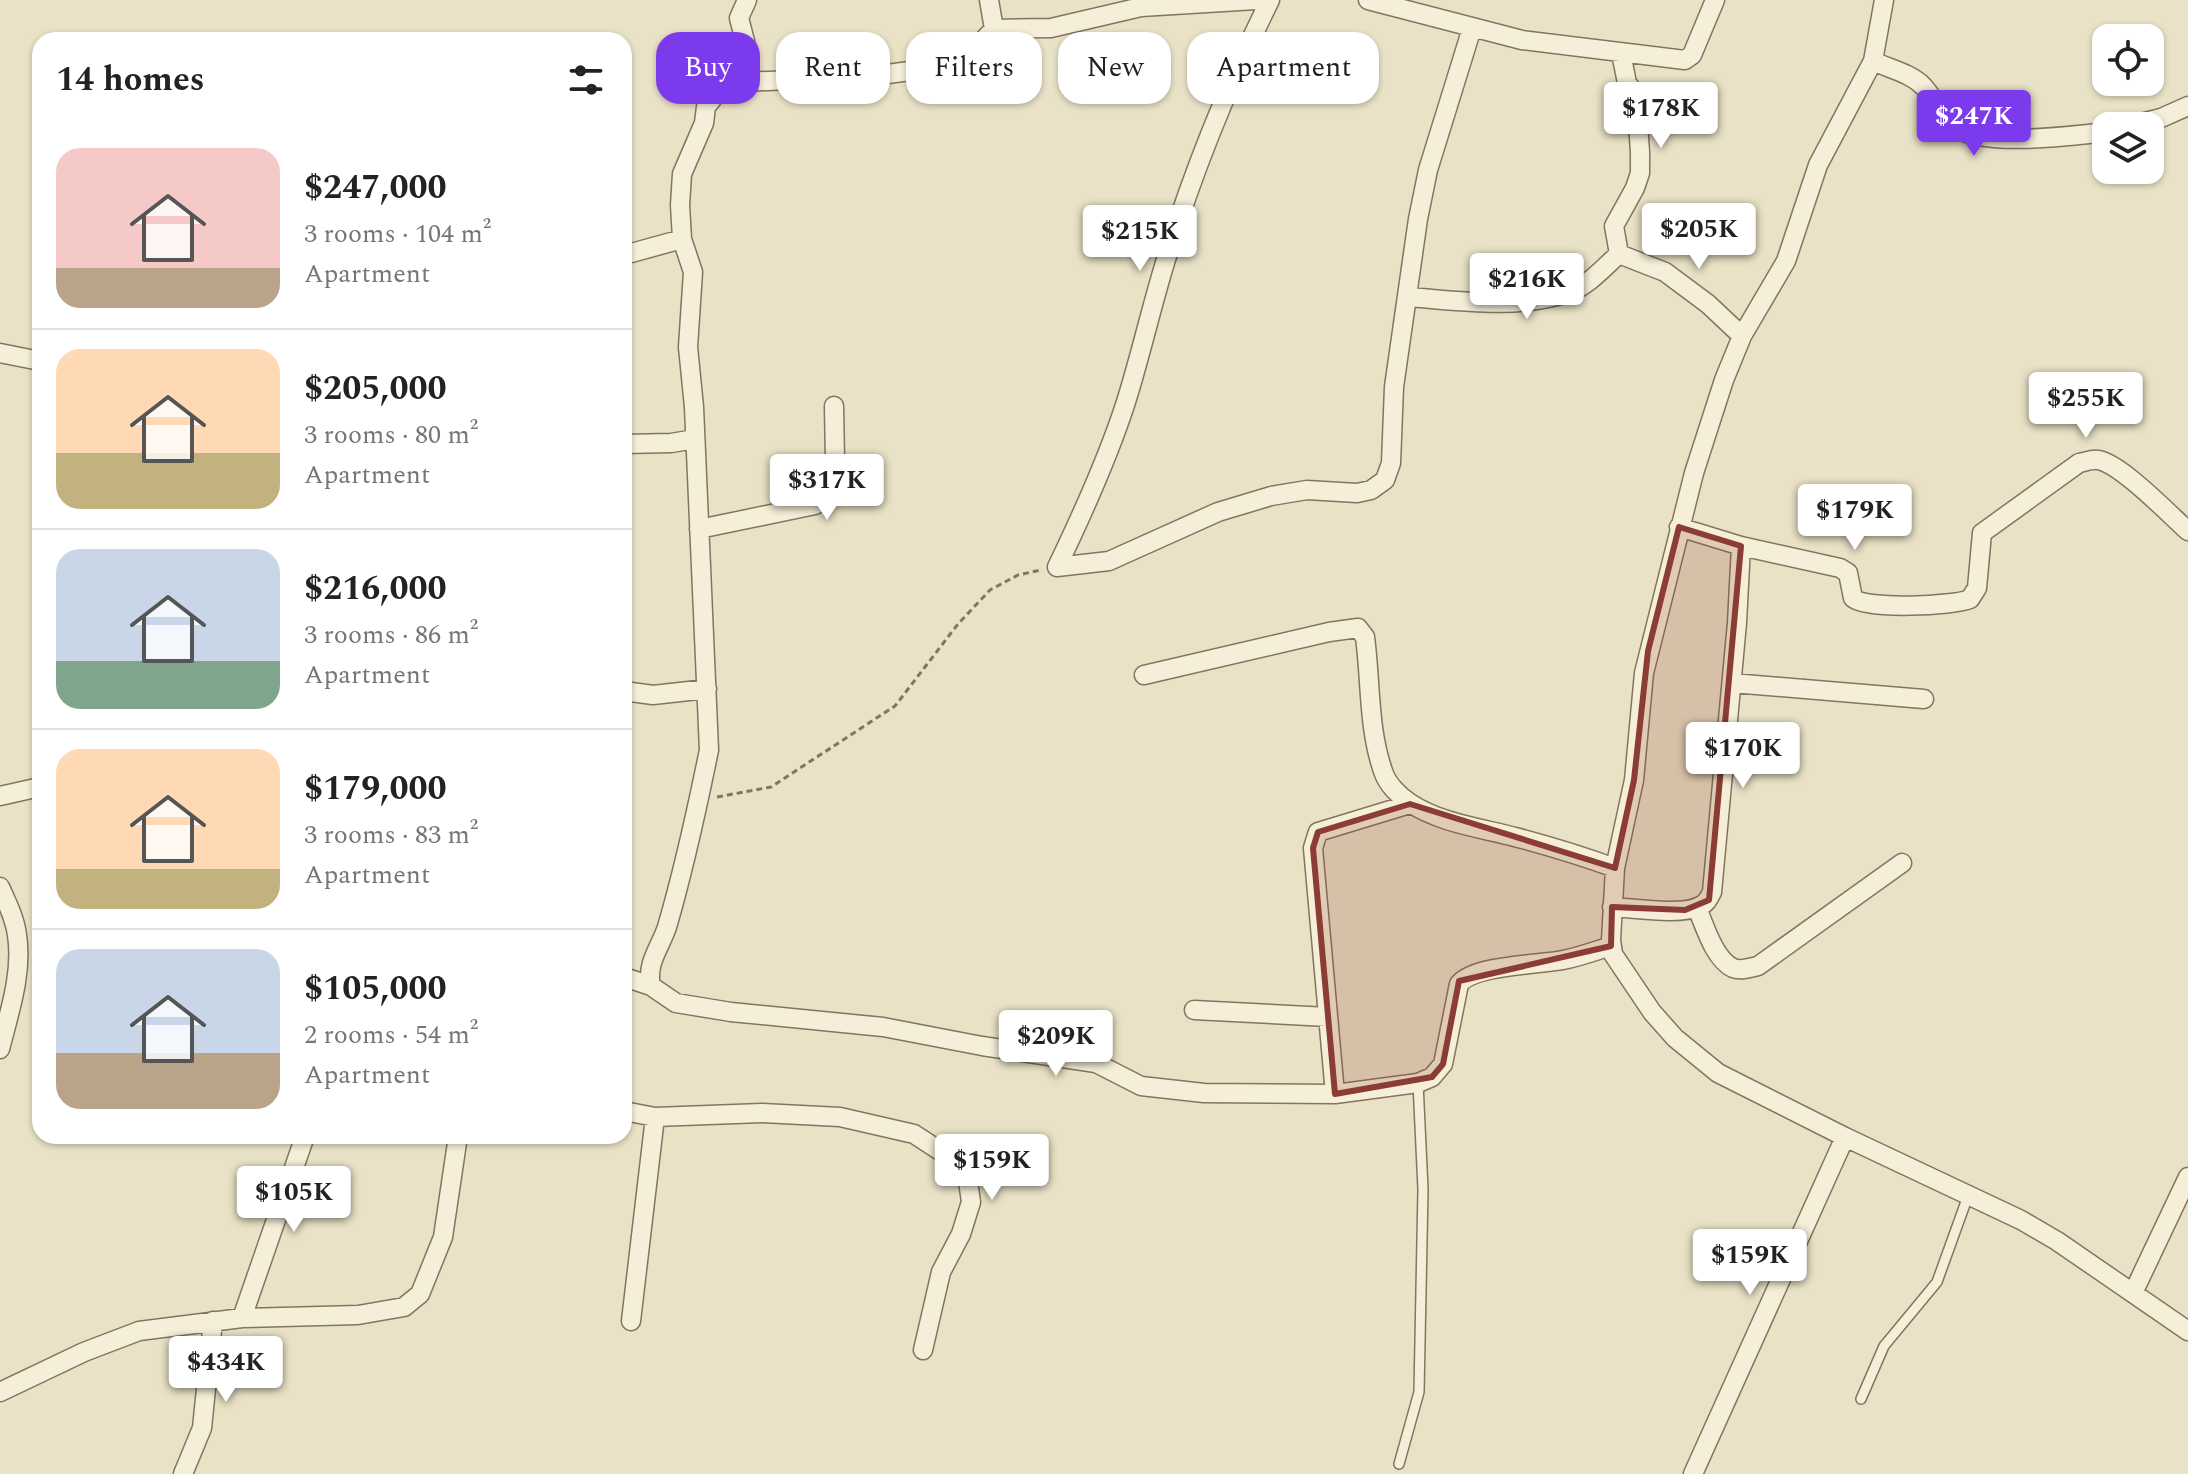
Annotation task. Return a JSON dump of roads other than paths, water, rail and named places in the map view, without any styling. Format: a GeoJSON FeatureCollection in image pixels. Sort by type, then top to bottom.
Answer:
{"type":"FeatureCollection","features":[{"type":"Feature","properties":{"kind":"street"},"geometry":{"type":"LineString","coordinates":[[743,32],[739,18],[747,0]]}},
{"type":"Feature","properties":{"kind":"street"},"geometry":{"type":"LineString","coordinates":[[989,0],[994,29]]}},
{"type":"Feature","properties":{"kind":"street"},"geometry":{"type":"LineString","coordinates":[[760,82],[851,78],[924,69],[977,47],[994,29],[1051,28],[1141,7],[1256,0]]}},
{"type":"Feature","properties":{"kind":"street"},"geometry":{"type":"LineString","coordinates":[[1270,0],[1239,64],[1211,134],[1168,252],[1124,407],[1057,567],[1109,561],[1218,512],[1271,496],[1307,490],[1357,493],[1380,486],[1391,463],[1394,387],[1418,219],[1428,170],[1472,28]]}},
{"type":"Feature","properties":{"kind":"street"},"geometry":{"type":"LineString","coordinates":[[1368,0],[1522,40],[1690,59],[1715,0]]}},
{"type":"Feature","properties":{"kind":"street"},"geometry":{"type":"LineString","coordinates":[[1884,0],[1873,61],[1818,165],[1786,261],[1742,336],[1724,380],[1679,527],[1648,651],[1634,780],[1615,868],[1611,946],[1621,968],[1652,1012],[1675,1038],[1727,1079],[2045,1234],[2134,1291],[2188,1331]]}},
{"type":"Feature","properties":{"kind":"street"},"geometry":{"type":"LineString","coordinates":[[1619,254],[1614,226],[1640,173],[1636,95],[1627,83],[1621,53]]}},
{"type":"Feature","properties":{"kind":"street"},"geometry":{"type":"LineString","coordinates":[[1873,61],[1911,76],[1952,125],[1976,137],[2029,138],[2092,133]]}},
{"type":"Feature","properties":{"kind":"street"},"geometry":{"type":"LineString","coordinates":[[651,986],[648,972],[666,930],[709,750],[688,347],[693,272],[682,239],[682,174],[704,123],[708,104]]}},
{"type":"Feature","properties":{"kind":"street"},"geometry":{"type":"LineString","coordinates":[[2164,117],[2188,106]]}},
{"type":"Feature","properties":{"kind":"street"},"geometry":{"type":"LineString","coordinates":[[632,253],[682,239]]}},
{"type":"Feature","properties":{"kind":"street"},"geometry":{"type":"LineString","coordinates":[[1408,297],[1484,303],[1570,292],[1592,278],[1619,254]]}},
{"type":"Feature","properties":{"kind":"street"},"geometry":{"type":"LineString","coordinates":[[1619,254],[1665,272],[1708,304],[1742,336]]}},
{"type":"Feature","properties":{"kind":"street"},"geometry":{"type":"LineString","coordinates":[[0,353],[32,359]]}},
{"type":"Feature","properties":{"kind":"street"},"geometry":{"type":"LineString","coordinates":[[699,529],[815,505],[827,496],[835,461],[834,406]]}},
{"type":"Feature","properties":{"kind":"street"},"geometry":{"type":"LineString","coordinates":[[632,444],[695,439]]}},
{"type":"Feature","properties":{"kind":"street"},"geometry":{"type":"LineString","coordinates":[[1679,527],[1741,546],[1840,568],[1848,573],[1853,598],[1858,603],[1938,604],[1970,599],[1977,588],[1982,533],[2079,463],[2095,459],[2109,464],[2188,531]]}},
{"type":"Feature","properties":{"kind":"street"},"geometry":{"type":"LineString","coordinates":[[1612,907],[1685,910],[1697,908],[1709,900],[1732,683],[1741,546]]}},
{"type":"Feature","properties":{"kind":"street"},"geometry":{"type":"LineString","coordinates":[[1144,675],[1358,628],[1365,637],[1370,710],[1383,774],[1393,789],[1410,804],[1434,815],[1559,848],[1615,868]]}},
{"type":"Feature","properties":{"kind":"street"},"geometry":{"type":"LineString","coordinates":[[1732,683],[1924,699]]}},
{"type":"Feature","properties":{"kind":"street"},"geometry":{"type":"LineString","coordinates":[[632,692],[653,695],[707,689]]}},
{"type":"Feature","properties":{"kind":"street"},"geometry":{"type":"LineString","coordinates":[[0,796],[32,789]]}},
{"type":"Feature","properties":{"kind":"street"},"geometry":{"type":"LineString","coordinates":[[1335,1094],[1313,848],[1318,832],[1410,804]]}},
{"type":"Feature","properties":{"kind":"street"},"geometry":{"type":"LineString","coordinates":[[1697,908],[1716,951],[1731,967],[1742,969],[1758,966],[1902,863]]}},
{"type":"Feature","properties":{"kind":"street"},"geometry":{"type":"LineString","coordinates":[[0,887],[12,912],[18,936],[18,974],[0,1049]]}},
{"type":"Feature","properties":{"kind":"street"},"geometry":{"type":"LineString","coordinates":[[632,980],[651,986],[676,1003],[731,1012],[883,1027],[1096,1063],[1141,1086],[1204,1093],[1335,1094],[1418,1083],[1432,1077],[1443,1064],[1459,984],[1463,979],[1481,972],[1566,960],[1611,946]]}},
{"type":"Feature","properties":{"kind":"street"},"geometry":{"type":"LineString","coordinates":[[1194,1010],[1328,1017]]}},
{"type":"Feature","properties":{"kind":"street"},"geometry":{"type":"LineString","coordinates":[[632,1113],[655,1117],[762,1113],[840,1117],[914,1134],[957,1162],[968,1181],[971,1202],[961,1234],[941,1272],[923,1350]]}},
{"type":"Feature","properties":{"kind":"street"},"geometry":{"type":"LineString","coordinates":[[631,1321],[655,1117]]}},
{"type":"Feature","properties":{"kind":"street"},"geometry":{"type":"LineString","coordinates":[[1693,1474],[1845,1137]]}},
{"type":"Feature","properties":{"kind":"street"},"geometry":{"type":"LineString","coordinates":[[242,1318],[302,1144]]}},
{"type":"Feature","properties":{"kind":"street"},"geometry":{"type":"LineString","coordinates":[[0,1392],[84,1352],[139,1331],[242,1318],[358,1315],[404,1307],[420,1294],[443,1237],[457,1144]]}},
{"type":"Feature","properties":{"kind":"street"},"geometry":{"type":"LineString","coordinates":[[2134,1291],[2188,1177]]}},
{"type":"Feature","properties":{"kind":"street"},"geometry":{"type":"LineString","coordinates":[[183,1474],[202,1428],[213,1321]]}},
{"type":"Feature","properties":{"kind":"lane"},"geometry":{"type":"LineString","coordinates":[[1399,1464],[1419,1392],[1423,1189],[1418,1083]]}},
{"type":"Feature","properties":{"kind":"lane"},"geometry":{"type":"LineString","coordinates":[[1861,1399],[1884,1346],[1937,1282],[1968,1196]]}}]}
